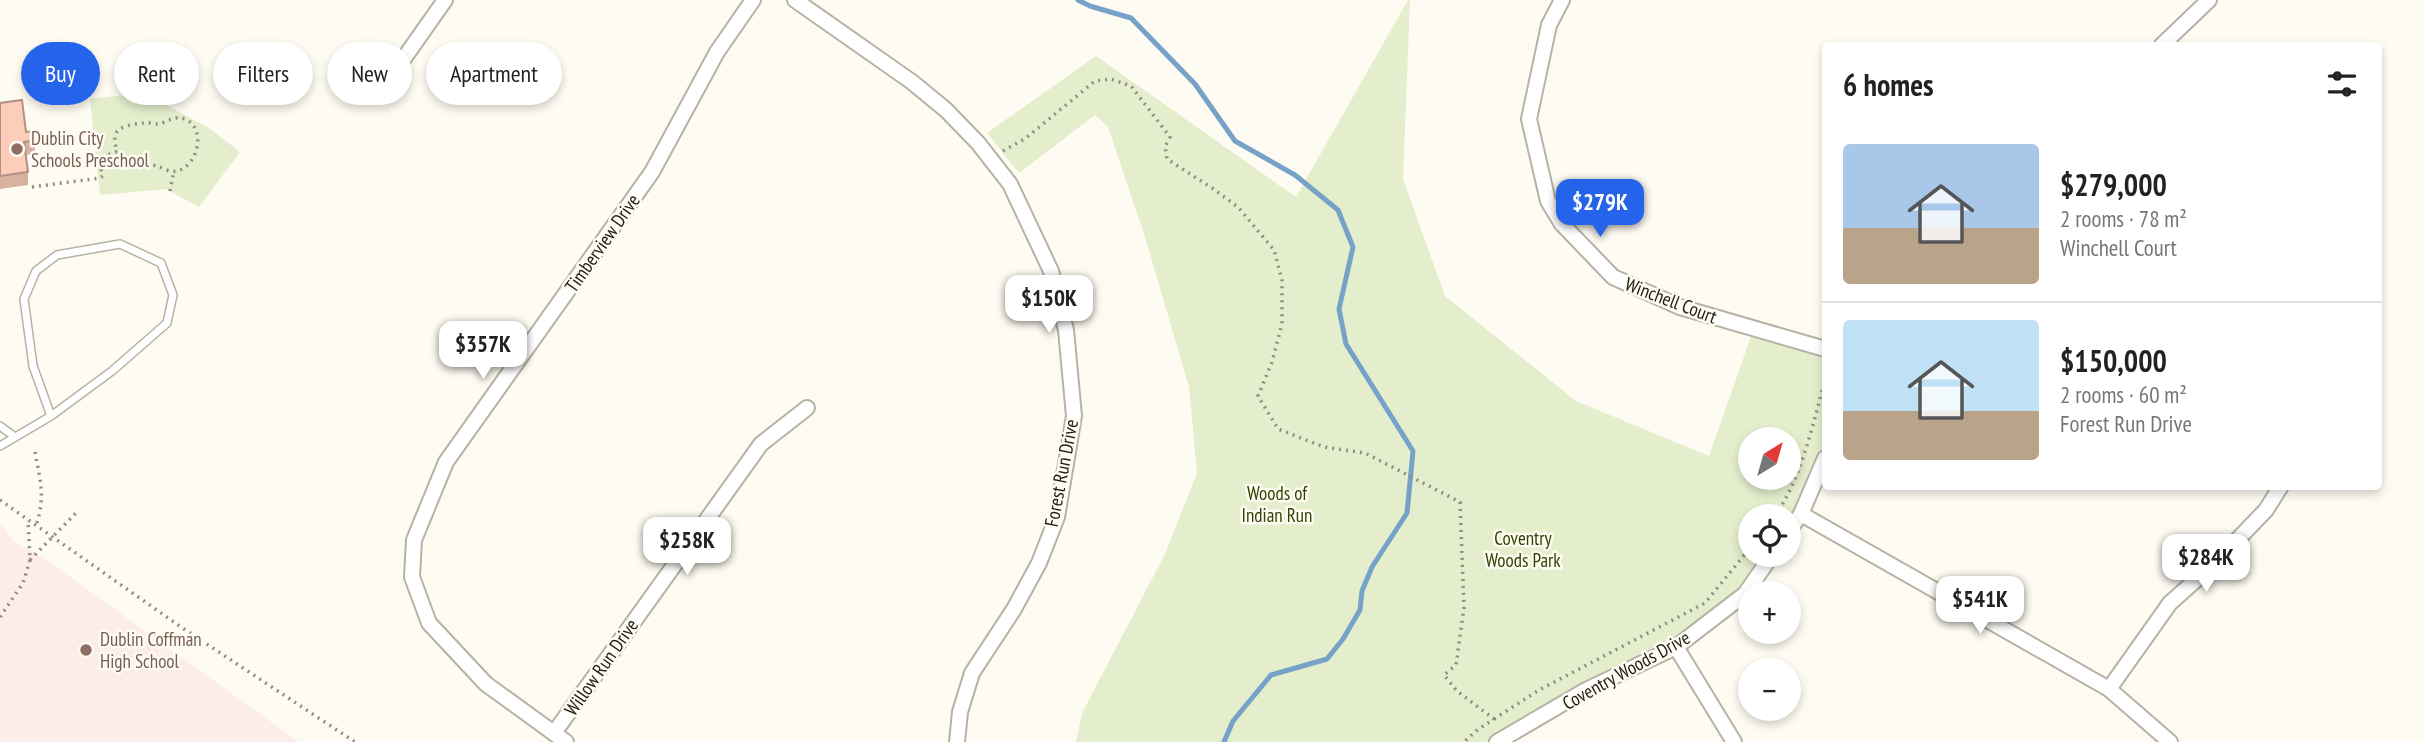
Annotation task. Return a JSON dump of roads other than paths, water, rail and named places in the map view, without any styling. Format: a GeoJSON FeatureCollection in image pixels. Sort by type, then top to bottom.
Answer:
{"type":"FeatureCollection","features":[{"type":"Feature","properties":{"kind":"street"},"geometry":{"type":"LineString","coordinates":[[412,47],[445,0]]}},
{"type":"Feature","properties":{"kind":"street","name":"Timberview Drive"},"geometry":{"type":"LineString","coordinates":[[560,738],[486,684],[429,623],[412,577],[414,540],[446,462],[652,172],[717,51],[753,0]]}},
{"type":"Feature","properties":{"kind":"street","name":"Forest Run Drive"},"geometry":{"type":"LineString","coordinates":[[795,0],[929,96],[946,110],[990,159],[1010,184],[1051,271],[1066,330],[1074,416],[1057,517],[1039,563],[1014,609],[972,673],[960,712],[957,742]]}},
{"type":"Feature","properties":{"kind":"street","name":"Winchell Court"},"geometry":{"type":"LineString","coordinates":[[1562,0],[1549,25],[1529,119],[1548,201],[1562,224],[1613,277],[1680,307],[1822,348]]}},
{"type":"Feature","properties":{"kind":"street"},"geometry":{"type":"LineString","coordinates":[[2165,42],[2209,0]]}},
{"type":"Feature","properties":{"kind":"street","name":"Willow Run Drive"},"geometry":{"type":"LineString","coordinates":[[560,738],[761,444],[807,408]]}},
{"type":"Feature","properties":{"kind":"street"},"geometry":{"type":"LineString","coordinates":[[1822,465],[1801,514],[2109,689],[2170,742]]}},
{"type":"Feature","properties":{"kind":"street"},"geometry":{"type":"LineString","coordinates":[[2109,689],[2170,603],[2266,510],[2278,490]]}},
{"type":"Feature","properties":{"kind":"street","name":"Coventry Woods Drive"},"geometry":{"type":"LineString","coordinates":[[1497,742],[1586,690],[1676,647],[1745,594],[1764,567]]}},
{"type":"Feature","properties":{"kind":"street"},"geometry":{"type":"LineString","coordinates":[[1676,647],[1734,742]]}},
{"type":"Feature","properties":{"kind":"lane"},"geometry":{"type":"LineString","coordinates":[[0,446],[51,416],[112,371],[167,323],[173,295],[161,263],[120,244],[57,256],[36,271],[24,299],[33,366],[51,416]]}},
{"type":"Feature","properties":{"kind":"lane"},"geometry":{"type":"LineString","coordinates":[[0,426],[15,437]]}},
{"type":"Feature","properties":{"kind":"waterway"},"geometry":{"type":"LineString","coordinates":[[1078,0],[1131,18],[1195,84],[1235,141],[1295,175],[1338,210],[1353,247],[1339,309],[1346,344],[1413,451],[1407,513],[1372,567],[1362,591],[1360,610],[1343,639],[1327,659],[1271,675],[1233,721],[1224,742]]}},
{"type":"Feature","properties":{"kind":"place","name":"Dublin City Schools Preschool"},"geometry":{"type":"Point","coordinates":[17,149]}},
{"type":"Feature","properties":{"kind":"place","name":"Dublin Coffman High School"},"geometry":{"type":"Point","coordinates":[86,650]}},
{"type":"Feature","properties":{"kind":"park label","name":"Woods of Indian Run"},"geometry":{"type":"Point","coordinates":[1277,504]}},
{"type":"Feature","properties":{"kind":"park label","name":"Coventry Woods Park"},"geometry":{"type":"Point","coordinates":[1523,549]}}]}
